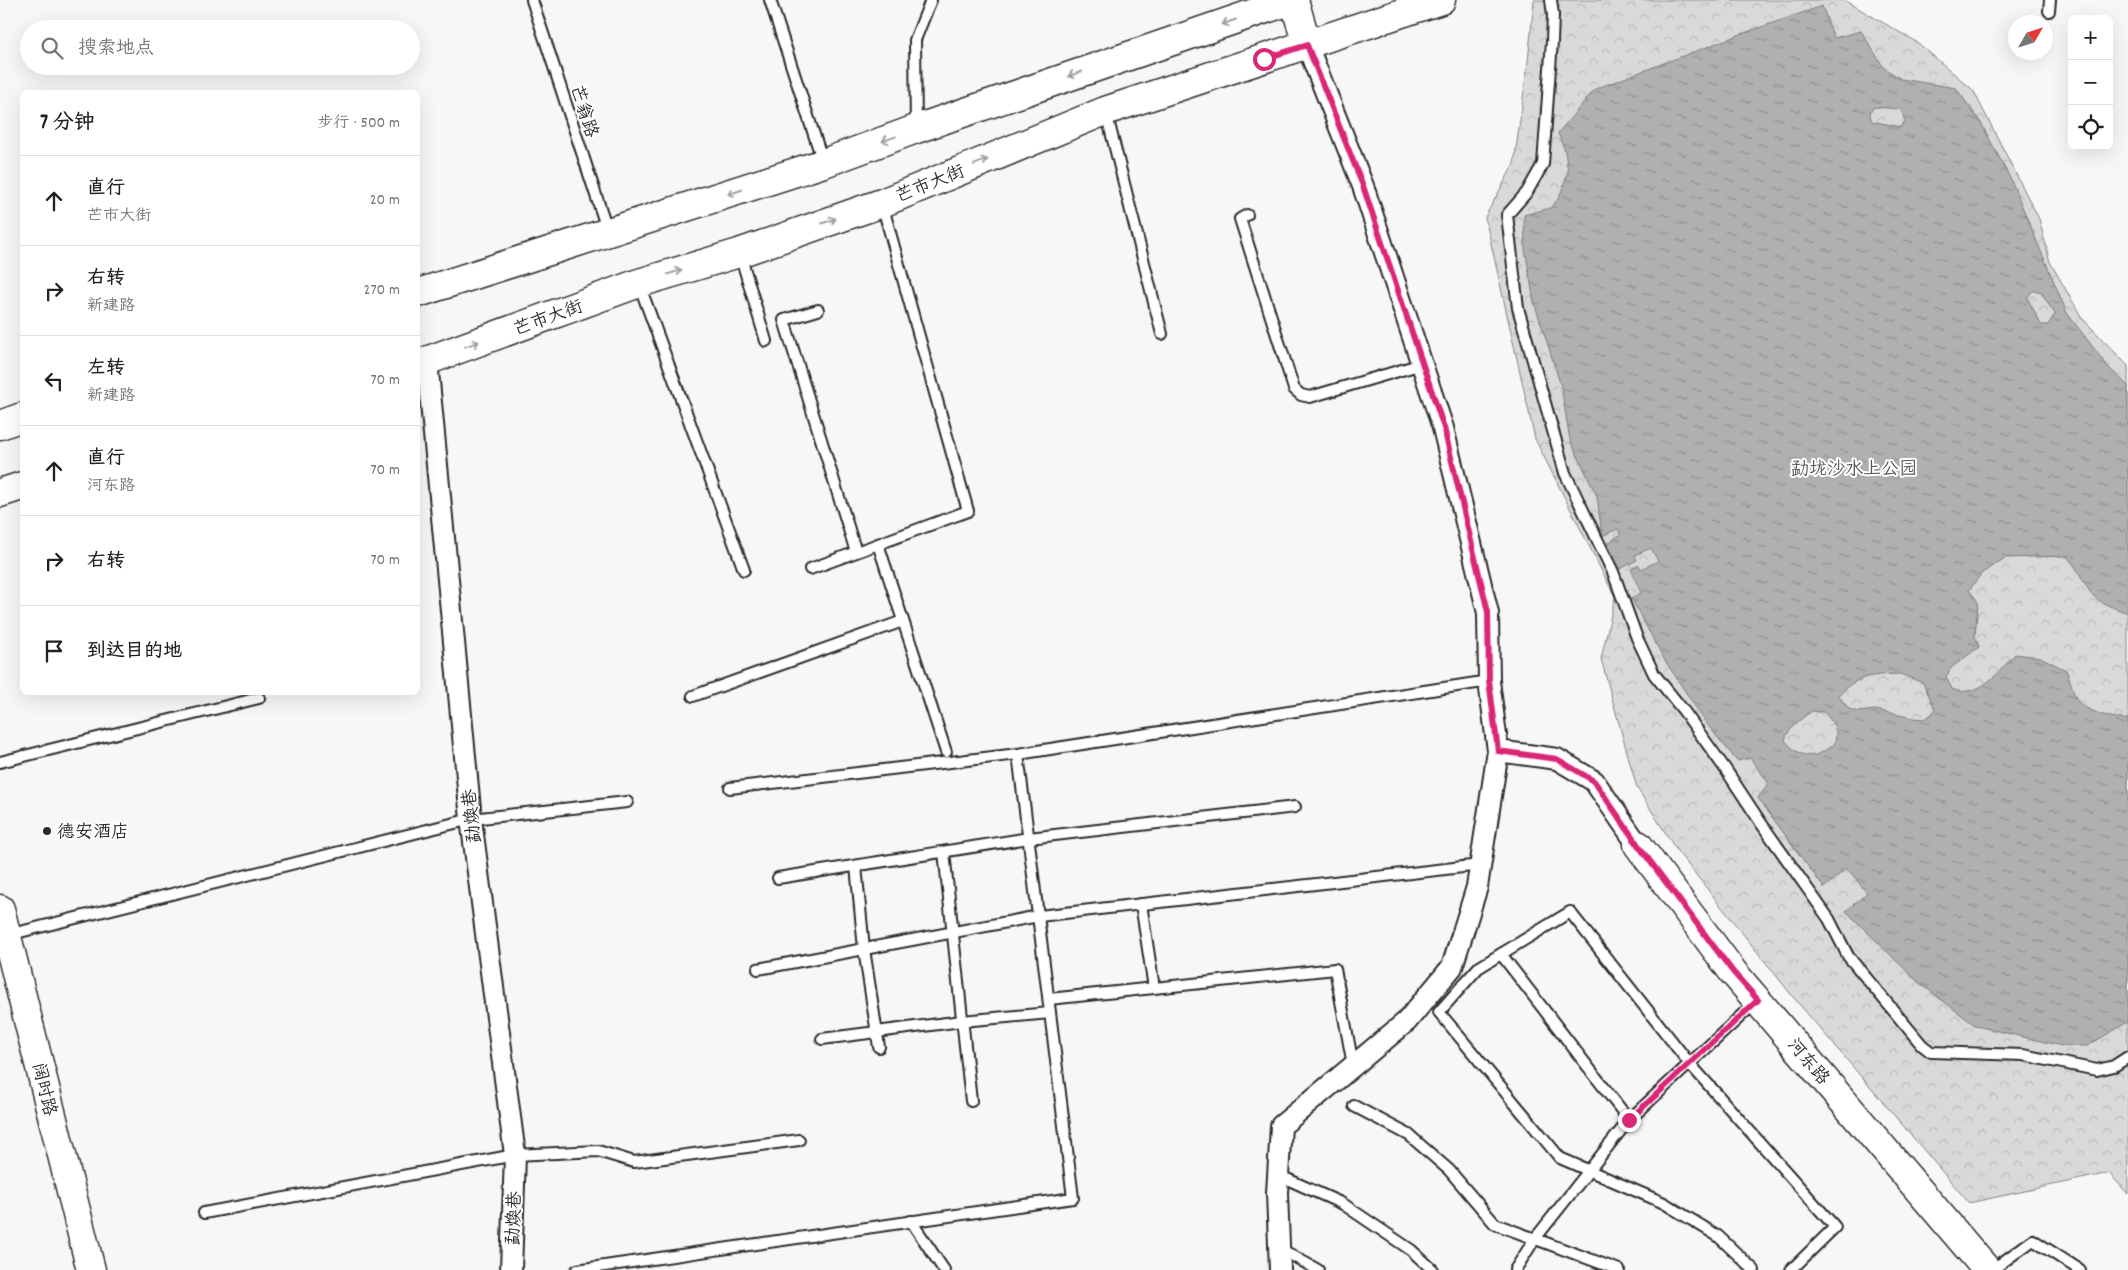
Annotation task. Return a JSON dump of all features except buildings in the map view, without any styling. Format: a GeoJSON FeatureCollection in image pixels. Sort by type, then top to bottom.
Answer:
{"type":"FeatureCollection","features":[{"type":"Feature","properties":{"kind":"main road"},"geometry":{"type":"LineString","coordinates":[[420,292],[824,163],[916,129],[1293,0],[1307,45]]}},
{"type":"Feature","properties":{"kind":"main road","name":"芒市大街"},"geometry":{"type":"LineString","coordinates":[[422,362],[639,283],[739,253],[882,203],[1105,111],[1442,0]]}},
{"type":"Feature","properties":{"kind":"main road"},"geometry":{"type":"LineString","coordinates":[[0,425],[20,419]]}},
{"type":"Feature","properties":{"kind":"main road"},"geometry":{"type":"LineString","coordinates":[[0,493],[20,487]]}},
{"type":"Feature","properties":{"kind":"main road","name":"河东路"},"geometry":{"type":"LineString","coordinates":[[1638,845],[1733,972],[1987,1270]]}},
{"type":"Feature","properties":{"kind":"main road","name":"阔时路"},"geometry":{"type":"LineString","coordinates":[[0,908],[3,937],[91,1270]]}},
{"type":"Feature","properties":{"kind":"street"},"geometry":{"type":"LineString","coordinates":[[1280,1270],[1278,1175],[1281,1126],[1407,1021],[1452,967],[1477,887],[1498,751],[1489,680],[1488,612],[1444,428],[1363,186],[1307,45]]}},
{"type":"Feature","properties":{"kind":"street","name":"勐焕巷"},"geometry":{"type":"LineString","coordinates":[[422,362],[471,819],[515,1156],[511,1270]]}},
{"type":"Feature","properties":{"kind":"street"},"geometry":{"type":"LineString","coordinates":[[1498,751],[1557,759],[1594,781],[1638,845]]}},
{"type":"Feature","properties":{"kind":"lane","name":"芒翁路"},"geometry":{"type":"LineString","coordinates":[[532,0],[608,233]]}},
{"type":"Feature","properties":{"kind":"lane"},"geometry":{"type":"LineString","coordinates":[[770,0],[824,163]]}},
{"type":"Feature","properties":{"kind":"lane"},"geometry":{"type":"LineString","coordinates":[[916,129],[915,40],[931,0]]}},
{"type":"Feature","properties":{"kind":"lane"},"geometry":{"type":"LineString","coordinates":[[1551,0],[1553,15],[1552,41],[1543,164],[1527,192],[1507,215],[1518,308],[1566,472],[1613,572],[1637,638],[1654,674],[1684,710],[1760,823],[1830,919],[1848,956],[1922,1045],[1931,1052],[2023,1055],[2097,1070],[2114,1066],[2128,1057]]}},
{"type":"Feature","properties":{"kind":"lane"},"geometry":{"type":"LineString","coordinates":[[1105,111],[1162,334]]}},
{"type":"Feature","properties":{"kind":"lane"},"geometry":{"type":"LineString","coordinates":[[810,569],[968,512],[882,203]]}},
{"type":"Feature","properties":{"kind":"lane"},"geometry":{"type":"LineString","coordinates":[[1247,215],[1240,219],[1294,389],[1302,395],[1310,397],[1422,364]]}},
{"type":"Feature","properties":{"kind":"lane"},"geometry":{"type":"LineString","coordinates":[[739,253],[766,341]]}},
{"type":"Feature","properties":{"kind":"lane"},"geometry":{"type":"LineString","coordinates":[[639,283],[744,570]]}},
{"type":"Feature","properties":{"kind":"lane"},"geometry":{"type":"LineString","coordinates":[[818,310],[784,320],[856,552]]}},
{"type":"Feature","properties":{"kind":"lane"},"geometry":{"type":"LineString","coordinates":[[878,544],[946,752]]}},
{"type":"Feature","properties":{"kind":"lane"},"geometry":{"type":"LineString","coordinates":[[693,696],[903,621]]}},
{"type":"Feature","properties":{"kind":"lane"},"geometry":{"type":"LineString","coordinates":[[730,788],[1018,754],[1489,680]]}},
{"type":"Feature","properties":{"kind":"lane"},"geometry":{"type":"LineString","coordinates":[[0,762],[259,698]]}},
{"type":"Feature","properties":{"kind":"lane"},"geometry":{"type":"LineString","coordinates":[[576,1270],[1073,1198],[1018,754]]}},
{"type":"Feature","properties":{"kind":"lane"},"geometry":{"type":"LineString","coordinates":[[3,937],[471,819],[627,802]]}},
{"type":"Feature","properties":{"kind":"lane"},"geometry":{"type":"LineString","coordinates":[[778,878],[1029,838],[1295,807]]}},
{"type":"Feature","properties":{"kind":"lane"},"geometry":{"type":"LineString","coordinates":[[944,852],[971,1101]]}},
{"type":"Feature","properties":{"kind":"lane"},"geometry":{"type":"LineString","coordinates":[[758,969],[1039,916],[1480,865]]}},
{"type":"Feature","properties":{"kind":"lane"},"geometry":{"type":"LineString","coordinates":[[856,866],[864,949],[879,1047]]}},
{"type":"Feature","properties":{"kind":"lane"},"geometry":{"type":"LineString","coordinates":[[1141,904],[1154,988]]}},
{"type":"Feature","properties":{"kind":"lane"},"geometry":{"type":"LineString","coordinates":[[1754,1270],[1718,1236],[1664,1203],[1560,1158],[1439,1012],[1478,968],[1570,912],[1690,1064],[1835,1227],[1792,1270]]}},
{"type":"Feature","properties":{"kind":"lane"},"geometry":{"type":"LineString","coordinates":[[1501,954],[1629,1120]]}},
{"type":"Feature","properties":{"kind":"lane"},"geometry":{"type":"LineString","coordinates":[[1049,999],[1335,969],[1353,1065]]}},
{"type":"Feature","properties":{"kind":"lane"},"geometry":{"type":"LineString","coordinates":[[1515,1270],[1534,1240],[1629,1120],[1758,1000]]}},
{"type":"Feature","properties":{"kind":"lane"},"geometry":{"type":"LineString","coordinates":[[822,1040],[962,1021],[1050,1013]]}},
{"type":"Feature","properties":{"kind":"lane"},"geometry":{"type":"LineString","coordinates":[[1354,1106],[1410,1135],[1449,1170],[1494,1224],[1619,1270]]}},
{"type":"Feature","properties":{"kind":"lane"},"geometry":{"type":"LineString","coordinates":[[204,1213],[515,1156],[598,1151],[634,1162],[799,1140]]}},
{"type":"Feature","properties":{"kind":"lane"},"geometry":{"type":"LineString","coordinates":[[1278,1175],[1343,1204],[1411,1250],[1433,1270]]}},
{"type":"Feature","properties":{"kind":"lane"},"geometry":{"type":"LineString","coordinates":[[911,1221],[944,1270]]}},
{"type":"Feature","properties":{"kind":"lane"},"geometry":{"type":"LineString","coordinates":[[1992,1270],[2033,1240],[2080,1270]]}},
{"type":"Feature","properties":{"kind":"lane"},"geometry":{"type":"LineString","coordinates":[[1279,1248],[1318,1270]]}},
{"type":"Feature","properties":{"kind":"green space","name":"勐垅沙水上公园"},"geometry":{"type":"Polygon","coordinates":[[[1534,0],[1844,0],[1918,43],[1973,90],[2039,219],[2050,262],[2082,318],[2128,366],[2128,1194],[2109,1173],[1969,1203],[1794,998],[1677,851],[1637,788],[1601,659],[1615,597],[1535,439],[1485,217],[1514,164],[1528,62],[1534,0]]]}},
{"type":"Feature","properties":{"kind":"water","name":"勐垅沙水上公园"},"geometry":{"type":"Polygon","coordinates":[[[1822,6],[1834,38],[1861,31],[1884,68],[1901,79],[1956,88],[1981,123],[2011,180],[2067,313],[2108,367],[2128,386],[2128,613],[2098,600],[2090,592],[2066,556],[2005,558],[1982,573],[1969,590],[1978,602],[1975,636],[1979,647],[1951,668],[1946,677],[1952,689],[1971,691],[1979,688],[1995,676],[2015,654],[2040,657],[2066,670],[2075,697],[2080,704],[2100,714],[2128,719],[2128,1022],[2087,1046],[2062,1046],[1976,1026],[1917,981],[1846,911],[1867,893],[1847,868],[1824,888],[1758,798],[1769,783],[1750,758],[1737,761],[1706,723],[1664,659],[1631,598],[1641,593],[1631,569],[1639,565],[1641,569],[1658,561],[1651,548],[1635,555],[1637,560],[1620,569],[1607,544],[1621,534],[1618,529],[1602,536],[1597,496],[1570,440],[1561,386],[1534,302],[1525,249],[1524,215],[1550,208],[1559,198],[1568,173],[1565,151],[1558,133],[1595,89],[1822,6]],[[1874,107],[1870,112],[1871,121],[1901,127],[1905,121],[1901,109],[1874,107]],[[2033,291],[2027,297],[2041,325],[2048,325],[2055,314],[2040,291],[2033,291]],[[1900,674],[1874,676],[1851,684],[1839,696],[1849,709],[1858,712],[1876,710],[1924,719],[1932,714],[1935,709],[1923,683],[1900,674]],[[1812,711],[1792,727],[1785,740],[1791,747],[1802,754],[1811,756],[1823,752],[1834,745],[1836,731],[1833,723],[1824,712],[1812,711]]]}},
{"type":"Feature","properties":{"kind":"place","name":"德安酒店"},"geometry":{"type":"Point","coordinates":[47,831]}},
{"type":"Feature","properties":{"kind":"route"},"geometry":{"type":"LineString","coordinates":[[1264,59],[1307,45],[1363,186],[1444,428],[1470,536],[1488,612],[1489,680],[1498,751],[1557,759],[1594,781],[1638,845],[1733,972],[1758,1000],[1629,1120]]}}]}
